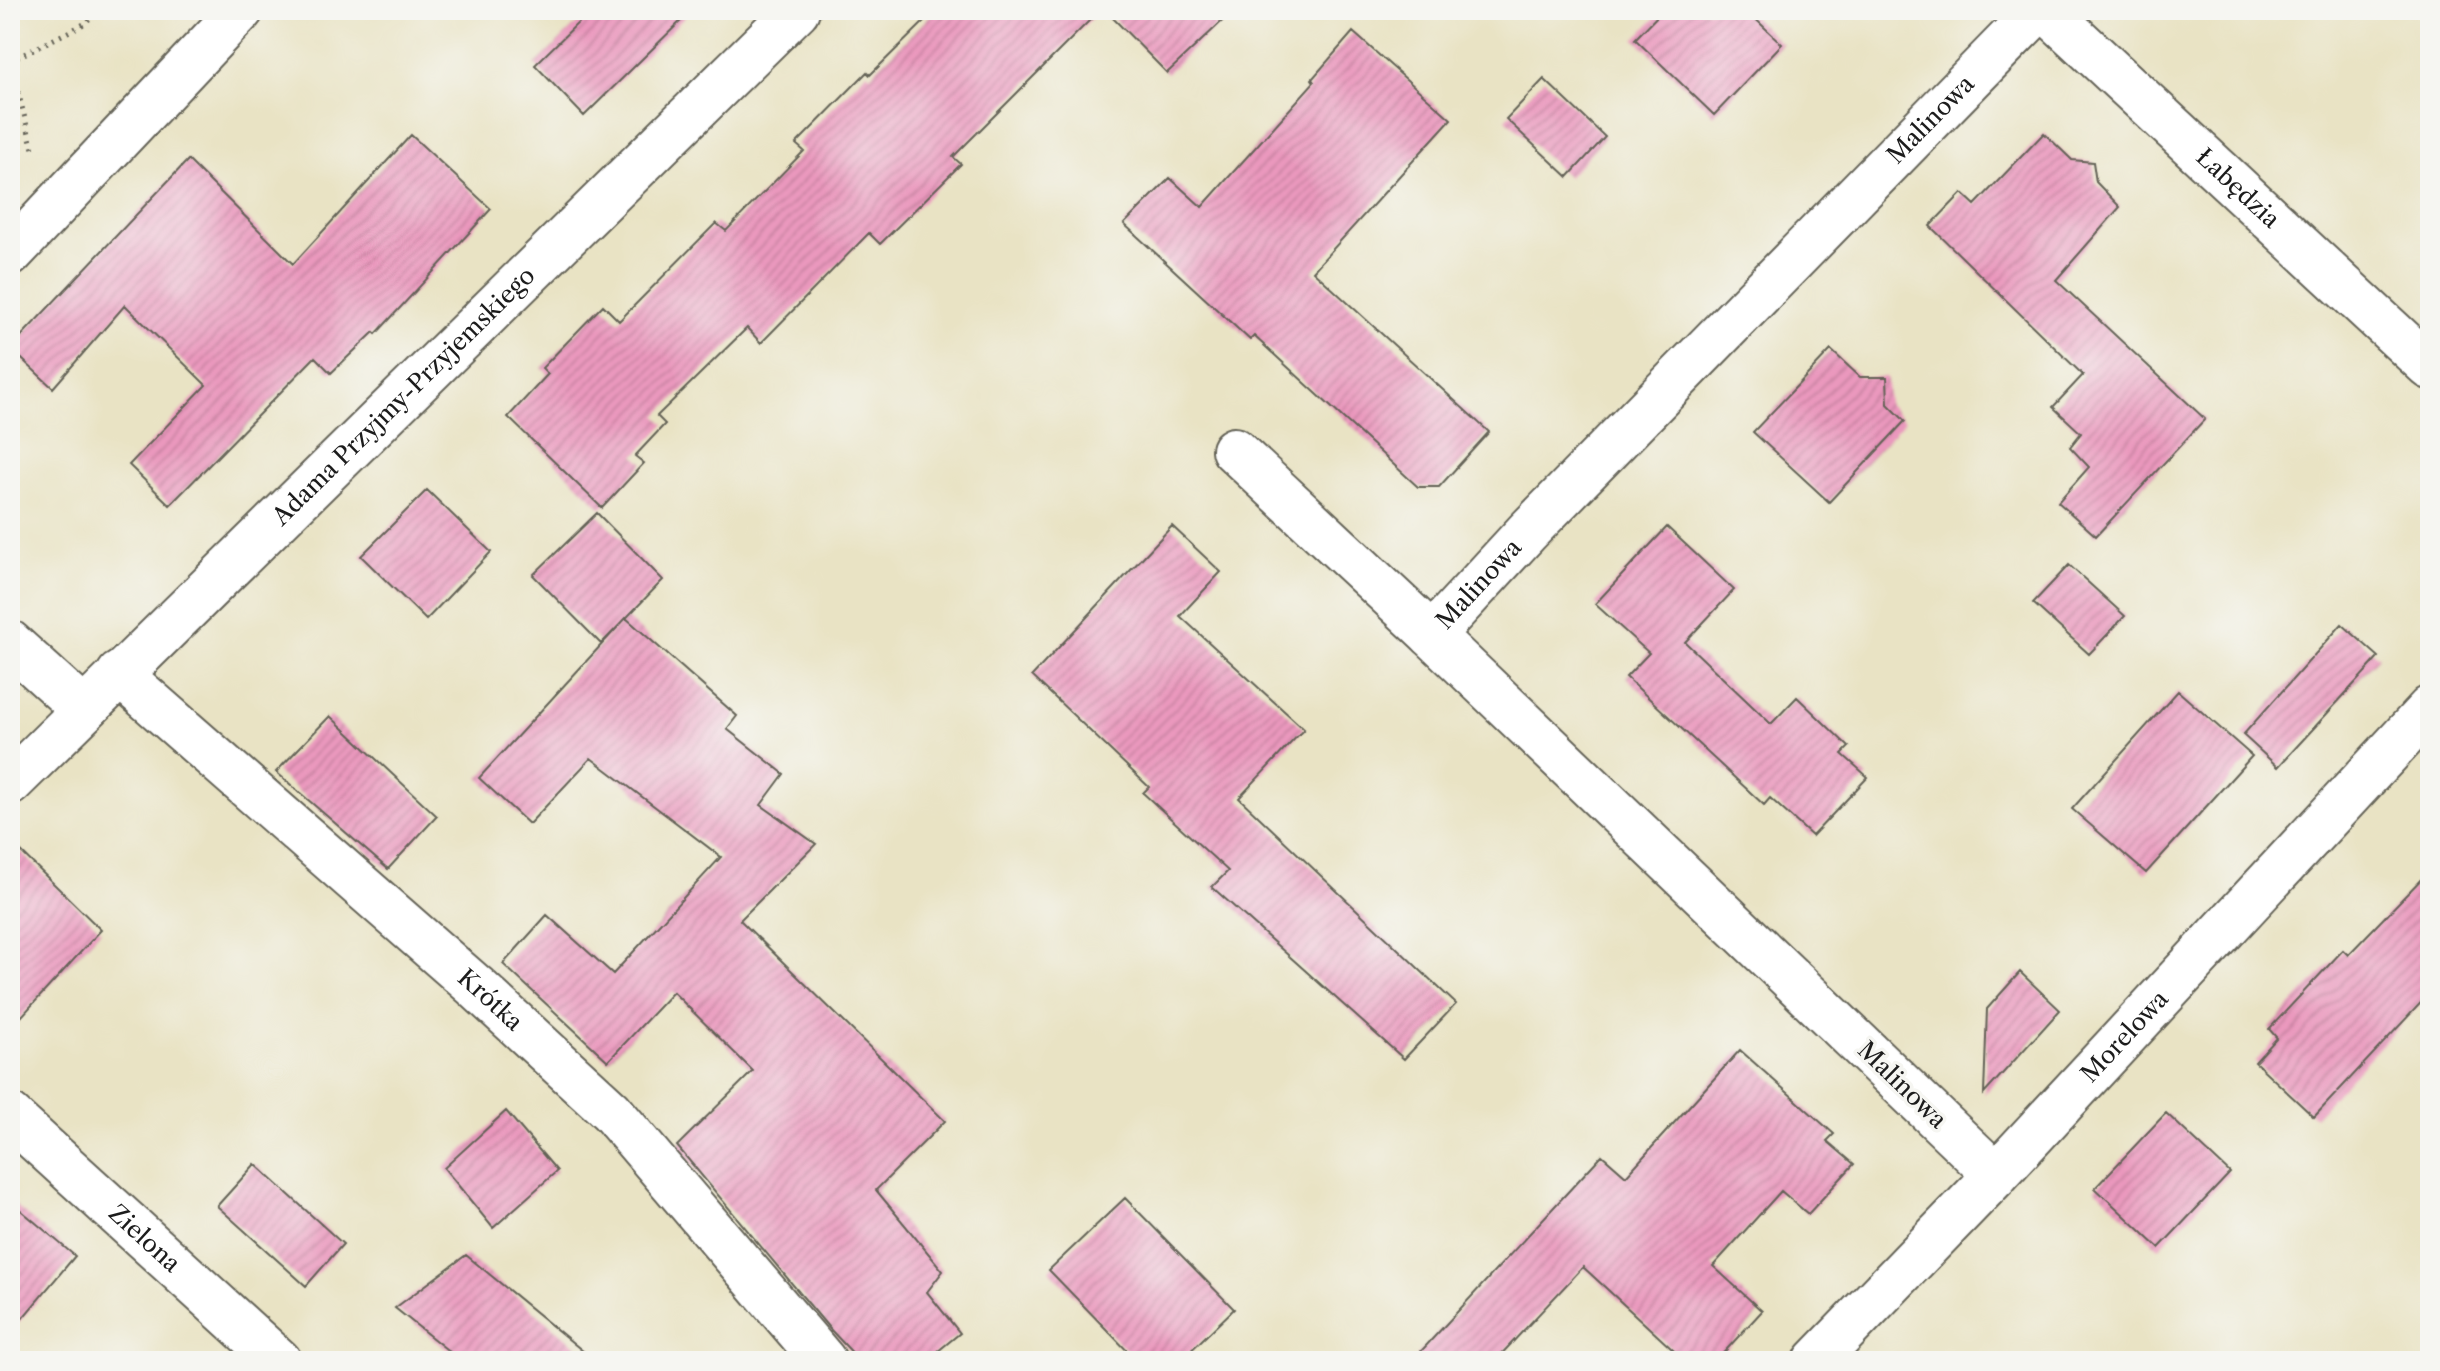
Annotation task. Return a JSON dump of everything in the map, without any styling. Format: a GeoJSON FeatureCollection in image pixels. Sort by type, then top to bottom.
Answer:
{"type":"FeatureCollection","features":[{"type":"Feature","properties":{"kind":"street"},"geometry":{"type":"LineString","coordinates":[[10,254],[241,10]]}},
{"type":"Feature","properties":{"kind":"street","name":"Adama Przyjmy-Przyjemskiego"},"geometry":{"type":"LineString","coordinates":[[10,783],[797,10]]}},
{"type":"Feature","properties":{"kind":"street","name":"Malinowa"},"geometry":{"type":"LineString","coordinates":[[1996,1175],[1432,635],[1527,532],[2038,10]]}},
{"type":"Feature","properties":{"kind":"street","name":"Łabędzia"},"geometry":{"type":"LineString","coordinates":[[2046,10],[2430,367]]}},
{"type":"Feature","properties":{"kind":"street"},"geometry":{"type":"LineString","coordinates":[[1234,450],[1432,635]]}},
{"type":"Feature","properties":{"kind":"street"},"geometry":{"type":"LineString","coordinates":[[10,643],[84,710]]}},
{"type":"Feature","properties":{"kind":"street","name":"Krótka"},"geometry":{"type":"LineString","coordinates":[[119,674],[475,986],[611,1111],[824,1361]]}},
{"type":"Feature","properties":{"kind":"street","name":"Morelowa"},"geometry":{"type":"LineString","coordinates":[[1816,1361],[1996,1175],[2430,708]]}},
{"type":"Feature","properties":{"kind":"street","name":"Zielona"},"geometry":{"type":"LineString","coordinates":[[10,1116],[279,1361]]}},
{"type":"Feature","properties":{"kind":"path"},"geometry":{"type":"LineString","coordinates":[[49,212],[10,61],[84,24],[98,10]]}},
{"type":"Feature","properties":{"kind":"building"},"geometry":{"type":"Polygon","coordinates":[[[591,10],[692,10],[584,116],[535,65],[591,10]]]}},
{"type":"Feature","properties":{"kind":"building"},"geometry":{"type":"Polygon","coordinates":[[[936,10],[1100,10],[953,157],[961,164],[880,244],[869,233],[761,343],[747,328],[657,416],[665,424],[635,456],[644,463],[602,508],[508,417],[548,374],[542,368],[603,305],[619,321],[716,223],[726,231],[804,151],[796,144],[867,72],[870,75],[936,10]]]}},
{"type":"Feature","properties":{"kind":"building"},"geometry":{"type":"Polygon","coordinates":[[[1105,10],[1234,10],[1167,73],[1105,10]]]}},
{"type":"Feature","properties":{"kind":"building"},"geometry":{"type":"Polygon","coordinates":[[[1663,10],[1746,10],[1782,44],[1714,115],[1635,39],[1663,10]]]}},
{"type":"Feature","properties":{"kind":"building"},"geometry":{"type":"Polygon","coordinates":[[[1353,32],[1451,119],[1313,271],[1489,432],[1439,487],[1418,487],[1254,336],[1250,340],[1124,224],[1170,178],[1202,207],[1314,82],[1312,79],[1353,32]]]}},
{"type":"Feature","properties":{"kind":"building"},"geometry":{"type":"Polygon","coordinates":[[[1544,79],[1605,137],[1568,177],[1506,119],[1544,79]]]}},
{"type":"Feature","properties":{"kind":"building"},"geometry":{"type":"Polygon","coordinates":[[[2044,133],[2072,160],[2093,162],[2096,182],[2120,207],[2056,280],[2205,419],[2096,536],[2058,502],[2089,467],[2070,447],[2081,433],[2053,407],[2083,375],[1930,226],[1962,193],[1975,205],[2044,133]]]}},
{"type":"Feature","properties":{"kind":"building"},"geometry":{"type":"Polygon","coordinates":[[[411,135],[491,209],[376,334],[374,332],[331,373],[315,357],[170,505],[129,465],[206,385],[125,305],[53,388],[10,348],[188,160],[293,264],[411,135]]]}},
{"type":"Feature","properties":{"kind":"building"},"geometry":{"type":"Polygon","coordinates":[[[1831,350],[1860,377],[1887,377],[1888,404],[1905,421],[1829,502],[1753,432],[1831,350]]]}},
{"type":"Feature","properties":{"kind":"building"},"geometry":{"type":"Polygon","coordinates":[[[427,490],[491,552],[426,620],[361,556],[427,490]]]}},
{"type":"Feature","properties":{"kind":"building"},"geometry":{"type":"Polygon","coordinates":[[[597,513],[663,580],[601,644],[533,575],[597,513]]]}},
{"type":"Feature","properties":{"kind":"building"},"geometry":{"type":"Polygon","coordinates":[[[1172,526],[1221,572],[1180,616],[1304,729],[1239,798],[1456,1004],[1404,1059],[1212,887],[1228,871],[1143,793],[1149,787],[1032,676],[1172,526]]]}},
{"type":"Feature","properties":{"kind":"building"},"geometry":{"type":"Polygon","coordinates":[[[1667,527],[1734,590],[1685,642],[1771,724],[1797,697],[1849,747],[1842,754],[1868,777],[1812,836],[1770,798],[1764,805],[1626,677],[1649,653],[1595,604],[1667,527]]]}},
{"type":"Feature","properties":{"kind":"building"},"geometry":{"type":"Polygon","coordinates":[[[2069,565],[2125,616],[2089,654],[2033,603],[2069,565]]]}},
{"type":"Feature","properties":{"kind":"building"},"geometry":{"type":"Polygon","coordinates":[[[626,618],[737,716],[727,729],[784,774],[761,805],[816,844],[740,920],[945,1121],[876,1190],[943,1271],[927,1292],[960,1333],[926,1361],[860,1361],[677,1146],[753,1071],[673,992],[608,1061],[503,964],[547,915],[613,974],[721,857],[591,758],[529,824],[479,778],[626,618]]]}},
{"type":"Feature","properties":{"kind":"building"},"geometry":{"type":"Polygon","coordinates":[[[2342,624],[2379,657],[2278,767],[2243,735],[2342,624]]]}},
{"type":"Feature","properties":{"kind":"building"},"geometry":{"type":"Polygon","coordinates":[[[2178,691],[2252,756],[2146,873],[2072,809],[2178,691]]]}},
{"type":"Feature","properties":{"kind":"building"},"geometry":{"type":"Polygon","coordinates":[[[330,716],[437,816],[388,869],[276,772],[330,716]]]}},
{"type":"Feature","properties":{"kind":"building"},"geometry":{"type":"Polygon","coordinates":[[[10,841],[101,930],[10,1029],[10,841]]]}},
{"type":"Feature","properties":{"kind":"building"},"geometry":{"type":"Polygon","coordinates":[[[2430,870],[2430,993],[2314,1117],[2255,1062],[2277,1038],[2269,1029],[2343,950],[2348,955],[2430,870]]]}},
{"type":"Feature","properties":{"kind":"building"},"geometry":{"type":"Polygon","coordinates":[[[2020,972],[2060,1010],[1984,1094],[1987,1009],[2020,972]]]}},
{"type":"Feature","properties":{"kind":"building"},"geometry":{"type":"Polygon","coordinates":[[[1740,1050],[1834,1134],[1827,1141],[1854,1164],[1808,1214],[1781,1191],[1713,1266],[1762,1311],[1716,1361],[1685,1361],[1583,1267],[1495,1361],[1412,1361],[1602,1155],[1626,1176],[1740,1050]]]}},
{"type":"Feature","properties":{"kind":"building"},"geometry":{"type":"Polygon","coordinates":[[[506,1111],[557,1171],[493,1228],[444,1168],[506,1111]]]}},
{"type":"Feature","properties":{"kind":"building"},"geometry":{"type":"Polygon","coordinates":[[[2166,1113],[2230,1173],[2159,1248],[2095,1188],[2166,1113]]]}},
{"type":"Feature","properties":{"kind":"building"},"geometry":{"type":"Polygon","coordinates":[[[255,1164],[343,1244],[306,1286],[217,1206],[255,1164]]]}},
{"type":"Feature","properties":{"kind":"building"},"geometry":{"type":"Polygon","coordinates":[[[1125,1198],[1234,1309],[1180,1361],[1137,1361],[1049,1270],[1125,1198]]]}},
{"type":"Feature","properties":{"kind":"building"},"geometry":{"type":"Polygon","coordinates":[[[10,1201],[75,1256],[10,1333],[10,1201]]]}},
{"type":"Feature","properties":{"kind":"building"},"geometry":{"type":"Polygon","coordinates":[[[466,1255],[595,1361],[461,1361],[395,1308],[466,1255]]]}}]}
